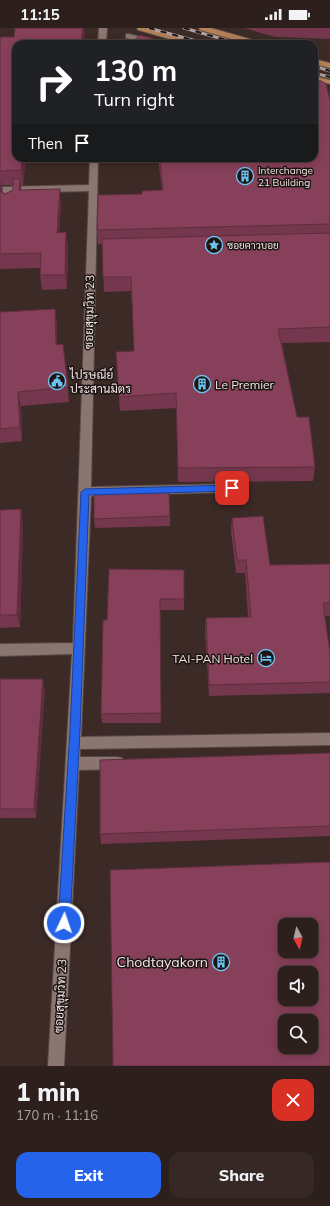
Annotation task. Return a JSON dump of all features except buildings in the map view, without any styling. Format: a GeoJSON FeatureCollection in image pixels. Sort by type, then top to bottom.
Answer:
{"type":"FeatureCollection","features":[{"type":"Feature","properties":{"kind":"main road"},"geometry":{"type":"LineString","coordinates":[[140,28],[175,40]]}},
{"type":"Feature","properties":{"kind":"main road"},"geometry":{"type":"LineString","coordinates":[[203,28],[244,40]]}},
{"type":"Feature","properties":{"kind":"main road"},"geometry":{"type":"LineString","coordinates":[[318,62],[330,66]]}},
{"type":"Feature","properties":{"kind":"main road"},"geometry":{"type":"LineString","coordinates":[[318,79],[330,82]]}},
{"type":"Feature","properties":{"kind":"street"},"geometry":{"type":"LineString","coordinates":[[102,40],[103,28]]}},
{"type":"Feature","properties":{"kind":"street"},"geometry":{"type":"LineString","coordinates":[[126,40],[134,28]]}},
{"type":"Feature","properties":{"kind":"street"},"geometry":{"type":"LineString","coordinates":[[129,36],[144,40]]}},
{"type":"Feature","properties":{"kind":"street","name":"ซอยสุขุมวิท 23"},"geometry":{"type":"LineString","coordinates":[[56,1066],[79,648],[95,249],[93,188],[94,162]]}},
{"type":"Feature","properties":{"kind":"street"},"geometry":{"type":"LineString","coordinates":[[6,192],[93,188]]}},
{"type":"Feature","properties":{"kind":"street"},"geometry":{"type":"LineString","coordinates":[[85,492],[232,488]]}},
{"type":"Feature","properties":{"kind":"street"},"geometry":{"type":"LineString","coordinates":[[0,650],[79,648]]}},
{"type":"Feature","properties":{"kind":"street"},"geometry":{"type":"LineString","coordinates":[[74,743],[330,739]]}},
{"type":"Feature","properties":{"kind":"street"},"geometry":{"type":"LineString","coordinates":[[73,764],[128,762]]}},
{"type":"Feature","properties":{"kind":"railway"},"geometry":{"type":"LineString","coordinates":[[149,28],[192,40]]}},
{"type":"Feature","properties":{"kind":"railway"},"geometry":{"type":"LineString","coordinates":[[184,28],[226,40]]}},
{"type":"Feature","properties":{"kind":"railway"},"geometry":{"type":"LineString","coordinates":[[318,67],[330,71]]}},
{"type":"Feature","properties":{"kind":"railway"},"geometry":{"type":"LineString","coordinates":[[318,74],[330,77]]}},
{"type":"Feature","properties":{"kind":"place","name":"Interchange 21 Building"},"geometry":{"type":"Point","coordinates":[245,176]}},
{"type":"Feature","properties":{"kind":"place","name":"ซอยคาวบอย"},"geometry":{"type":"Point","coordinates":[214,245]}},
{"type":"Feature","properties":{"kind":"place","name":"ไปรษณีย์ ประสานมิตร"},"geometry":{"type":"Point","coordinates":[57,381]}},
{"type":"Feature","properties":{"kind":"place","name":"Le Premier"},"geometry":{"type":"Point","coordinates":[202,384]}},
{"type":"Feature","properties":{"kind":"place","name":"TAI-PAN Hotel"},"geometry":{"type":"Point","coordinates":[266,658]}},
{"type":"Feature","properties":{"kind":"place","name":"Chodtayakorn"},"geometry":{"type":"Point","coordinates":[221,962]}},
{"type":"Feature","properties":{"kind":"route"},"geometry":{"type":"LineString","coordinates":[[64,923],[75,730],[85,492],[232,488]]}}]}
